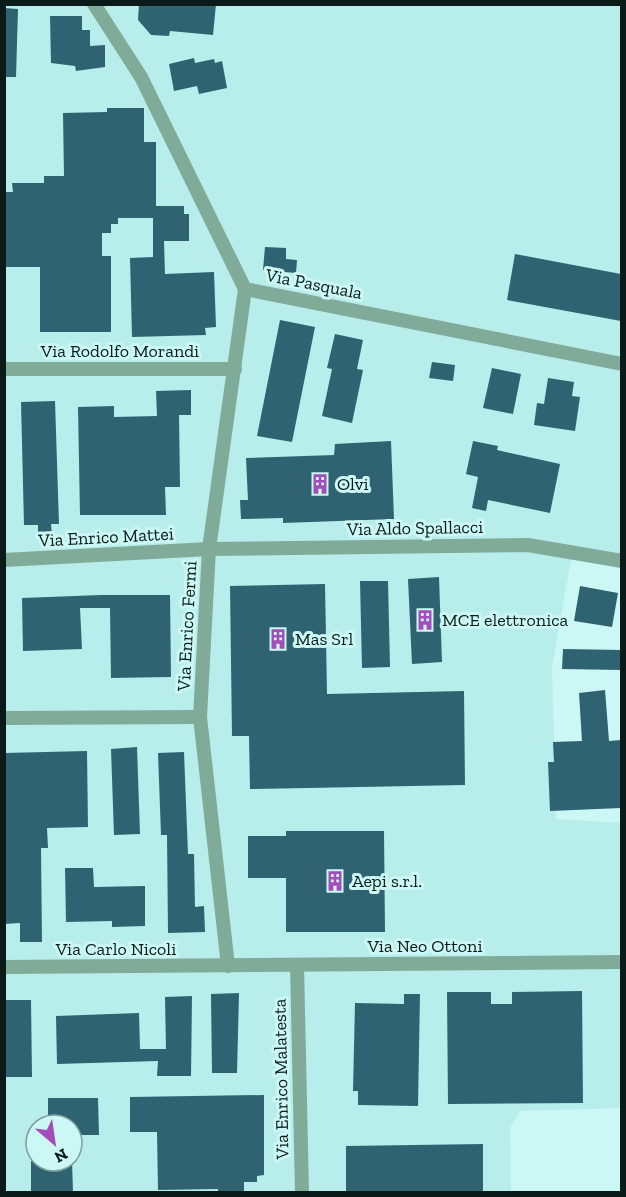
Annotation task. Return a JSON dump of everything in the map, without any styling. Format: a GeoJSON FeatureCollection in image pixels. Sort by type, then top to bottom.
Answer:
{"type":"FeatureCollection","features":[{"type":"Feature","properties":{"kind":"street","name":"Via Pasquala"},"geometry":{"type":"LineString","coordinates":[[94,4],[141,77],[245,289],[621,364]]}},
{"type":"Feature","properties":{"kind":"street","name":"Via Enrico Fermi"},"geometry":{"type":"LineString","coordinates":[[228,966],[200,717],[208,549],[245,289]]}},
{"type":"Feature","properties":{"kind":"street","name":"Via Rodolfo Morandi"},"geometry":{"type":"LineString","coordinates":[[4,369],[235,369]]}},
{"type":"Feature","properties":{"kind":"street","name":"Via Aldo Spallacci"},"geometry":{"type":"LineString","coordinates":[[208,549],[528,545],[621,561]]}},
{"type":"Feature","properties":{"kind":"street","name":"Via Enrico Mattei"},"geometry":{"type":"LineString","coordinates":[[4,560],[208,549]]}},
{"type":"Feature","properties":{"kind":"street"},"geometry":{"type":"LineString","coordinates":[[4,718],[200,717]]}},
{"type":"Feature","properties":{"kind":"street","name":"Via Neo Ottoni"},"geometry":{"type":"LineString","coordinates":[[228,966],[621,962]]}},
{"type":"Feature","properties":{"kind":"street","name":"Via Enrico Malatesta"},"geometry":{"type":"LineString","coordinates":[[297,965],[302,1192]]}},
{"type":"Feature","properties":{"kind":"street","name":"Via Carlo Nicoli"},"geometry":{"type":"LineString","coordinates":[[4,968],[228,966]]}},
{"type":"Feature","properties":{"kind":"shaded area"},"geometry":{"type":"Polygon","coordinates":[[[5,5],[621,5],[621,561],[572,554],[552,666],[556,819],[621,823],[621,1108],[520,1111],[510,1128],[511,1192],[5,1192],[5,5]]]}},
{"type":"Feature","properties":{"kind":"building"},"geometry":{"type":"Polygon","coordinates":[[[139,4],[216,4],[213,35],[170,31],[169,36],[151,35],[138,20],[139,4]]]}},
{"type":"Feature","properties":{"kind":"building"},"geometry":{"type":"Polygon","coordinates":[[[4,8],[18,9],[16,77],[4,77],[4,8]]]}},
{"type":"Feature","properties":{"kind":"building"},"geometry":{"type":"Polygon","coordinates":[[[50,16],[82,16],[82,30],[90,30],[90,46],[105,45],[105,67],[76,71],[75,66],[51,63],[50,16]]]}},
{"type":"Feature","properties":{"kind":"building"},"geometry":{"type":"Polygon","coordinates":[[[194,58],[195,63],[214,59],[215,63],[222,61],[227,88],[199,94],[197,86],[174,91],[169,64],[194,58]]]}},
{"type":"Feature","properties":{"kind":"building"},"geometry":{"type":"Polygon","coordinates":[[[107,108],[144,108],[144,142],[156,142],[156,206],[184,206],[184,214],[189,214],[189,241],[164,241],[165,274],[214,272],[216,327],[205,328],[206,335],[132,337],[130,258],[153,257],[153,218],[118,218],[118,224],[111,224],[111,233],[102,233],[102,256],[111,256],[111,332],[40,332],[40,267],[4,267],[4,192],[13,192],[12,183],[44,183],[44,176],[64,176],[63,113],[107,112],[107,108]]]}},
{"type":"Feature","properties":{"kind":"building"},"geometry":{"type":"Polygon","coordinates":[[[265,247],[286,248],[286,259],[297,260],[296,273],[263,270],[265,247]]]}},
{"type":"Feature","properties":{"kind":"building"},"geometry":{"type":"Polygon","coordinates":[[[515,254],[621,274],[621,321],[507,300],[515,254]]]}},
{"type":"Feature","properties":{"kind":"building"},"geometry":{"type":"Polygon","coordinates":[[[280,320],[315,327],[292,442],[257,436],[280,320]]]}},
{"type":"Feature","properties":{"kind":"building"},"geometry":{"type":"Polygon","coordinates":[[[335,334],[363,340],[357,369],[363,370],[352,423],[322,416],[332,369],[327,368],[335,334]]]}},
{"type":"Feature","properties":{"kind":"building"},"geometry":{"type":"Polygon","coordinates":[[[432,362],[455,365],[453,381],[429,378],[432,362]]]}},
{"type":"Feature","properties":{"kind":"building"},"geometry":{"type":"Polygon","coordinates":[[[492,368],[521,374],[513,414],[483,408],[492,368]]]}},
{"type":"Feature","properties":{"kind":"building"},"geometry":{"type":"Polygon","coordinates":[[[548,378],[574,382],[572,396],[580,397],[575,431],[534,425],[537,403],[544,404],[548,378]]]}},
{"type":"Feature","properties":{"kind":"building"},"geometry":{"type":"Polygon","coordinates":[[[191,390],[191,415],[179,415],[180,487],[165,487],[166,515],[80,515],[78,407],[114,406],[114,417],[157,416],[156,391],[191,390]]]}},
{"type":"Feature","properties":{"kind":"building"},"geometry":{"type":"Polygon","coordinates":[[[55,401],[59,524],[51,524],[52,535],[38,535],[38,525],[24,525],[21,402],[55,401]]]}},
{"type":"Feature","properties":{"kind":"building","name":"Olvi"},"geometry":{"type":"Polygon","coordinates":[[[391,441],[394,519],[283,523],[283,518],[241,519],[240,500],[248,500],[246,458],[334,455],[335,444],[391,441]]]}},
{"type":"Feature","properties":{"kind":"building"},"geometry":{"type":"Polygon","coordinates":[[[473,441],[498,446],[497,450],[560,464],[550,513],[488,500],[486,511],[472,508],[478,477],[466,474],[473,441]]]}},
{"type":"Feature","properties":{"kind":"building","name":"MCE elettronica"},"geometry":{"type":"Polygon","coordinates":[[[439,577],[442,662],[412,664],[408,579],[439,577]]]}},
{"type":"Feature","properties":{"kind":"building"},"geometry":{"type":"Polygon","coordinates":[[[360,581],[388,581],[390,667],[362,668],[360,581]]]}},
{"type":"Feature","properties":{"kind":"building","name":"Mas Srl"},"geometry":{"type":"Polygon","coordinates":[[[325,584],[327,694],[464,691],[465,785],[250,789],[249,736],[232,736],[230,586],[325,584]]]}},
{"type":"Feature","properties":{"kind":"building"},"geometry":{"type":"Polygon","coordinates":[[[580,586],[618,593],[612,627],[574,621],[580,586]]]}},
{"type":"Feature","properties":{"kind":"building"},"geometry":{"type":"Polygon","coordinates":[[[170,595],[171,677],[111,678],[110,608],[80,608],[82,649],[23,651],[22,598],[170,595]]]}},
{"type":"Feature","properties":{"kind":"building"},"geometry":{"type":"Polygon","coordinates":[[[563,649],[621,650],[621,670],[562,669],[563,649]]]}},
{"type":"Feature","properties":{"kind":"building"},"geometry":{"type":"Polygon","coordinates":[[[605,690],[609,741],[621,740],[621,808],[550,811],[548,762],[554,762],[553,742],[582,741],[579,693],[605,690]]]}},
{"type":"Feature","properties":{"kind":"building"},"geometry":{"type":"Polygon","coordinates":[[[137,747],[140,834],[114,835],[111,749],[137,747]]]}},
{"type":"Feature","properties":{"kind":"building"},"geometry":{"type":"Polygon","coordinates":[[[87,751],[88,827],[47,828],[48,848],[41,848],[42,942],[20,942],[20,923],[4,924],[4,753],[87,751]]]}},
{"type":"Feature","properties":{"kind":"building"},"geometry":{"type":"Polygon","coordinates":[[[184,752],[188,854],[194,854],[195,907],[204,906],[205,932],[168,933],[167,835],[161,835],[158,753],[184,752]]]}},
{"type":"Feature","properties":{"kind":"building","name":"Aepi s.r.l."},"geometry":{"type":"Polygon","coordinates":[[[286,831],[384,831],[385,932],[286,932],[286,878],[248,878],[248,836],[286,836],[286,831]]]}},
{"type":"Feature","properties":{"kind":"building"},"geometry":{"type":"Polygon","coordinates":[[[65,868],[93,868],[94,887],[145,886],[145,926],[112,927],[112,921],[66,922],[65,868]]]}},
{"type":"Feature","properties":{"kind":"building"},"geometry":{"type":"Polygon","coordinates":[[[582,991],[583,1103],[448,1104],[447,992],[491,992],[491,1004],[512,1004],[512,992],[582,991]]]}},
{"type":"Feature","properties":{"kind":"building"},"geometry":{"type":"Polygon","coordinates":[[[239,993],[237,1073],[212,1073],[211,994],[239,993]]]}},
{"type":"Feature","properties":{"kind":"building"},"geometry":{"type":"Polygon","coordinates":[[[404,994],[420,994],[418,1106],[358,1105],[358,1091],[353,1091],[355,1003],[404,1004],[404,994]]]}},
{"type":"Feature","properties":{"kind":"building"},"geometry":{"type":"Polygon","coordinates":[[[192,996],[191,1076],[157,1076],[158,1061],[57,1064],[56,1016],[139,1013],[140,1049],[166,1049],[165,997],[192,996]]]}},
{"type":"Feature","properties":{"kind":"building"},"geometry":{"type":"Polygon","coordinates":[[[4,1000],[31,1000],[32,1077],[4,1077],[4,1000]]]}},
{"type":"Feature","properties":{"kind":"building"},"geometry":{"type":"Polygon","coordinates":[[[264,1095],[264,1175],[257,1176],[257,1182],[244,1182],[244,1192],[218,1192],[218,1189],[158,1190],[157,1132],[130,1132],[130,1097],[264,1095]]]}},
{"type":"Feature","properties":{"kind":"building"},"geometry":{"type":"Polygon","coordinates":[[[48,1098],[98,1098],[99,1135],[84,1135],[84,1113],[48,1113],[48,1098]]]}},
{"type":"Feature","properties":{"kind":"building"},"geometry":{"type":"Polygon","coordinates":[[[483,1144],[483,1192],[346,1192],[346,1146],[483,1144]]]}},
{"type":"Feature","properties":{"kind":"building"},"geometry":{"type":"Polygon","coordinates":[[[31,1173],[72,1173],[73,1192],[31,1192],[31,1173]]]}},
{"type":"Feature","properties":{"kind":"place","name":"Olvi"},"geometry":{"type":"Point","coordinates":[320,484]}},
{"type":"Feature","properties":{"kind":"place","name":"MCE elettronica"},"geometry":{"type":"Point","coordinates":[425,620]}},
{"type":"Feature","properties":{"kind":"place","name":"Mas Srl"},"geometry":{"type":"Point","coordinates":[278,639]}},
{"type":"Feature","properties":{"kind":"place","name":"Aepi s.r.l."},"geometry":{"type":"Point","coordinates":[335,881]}}]}
